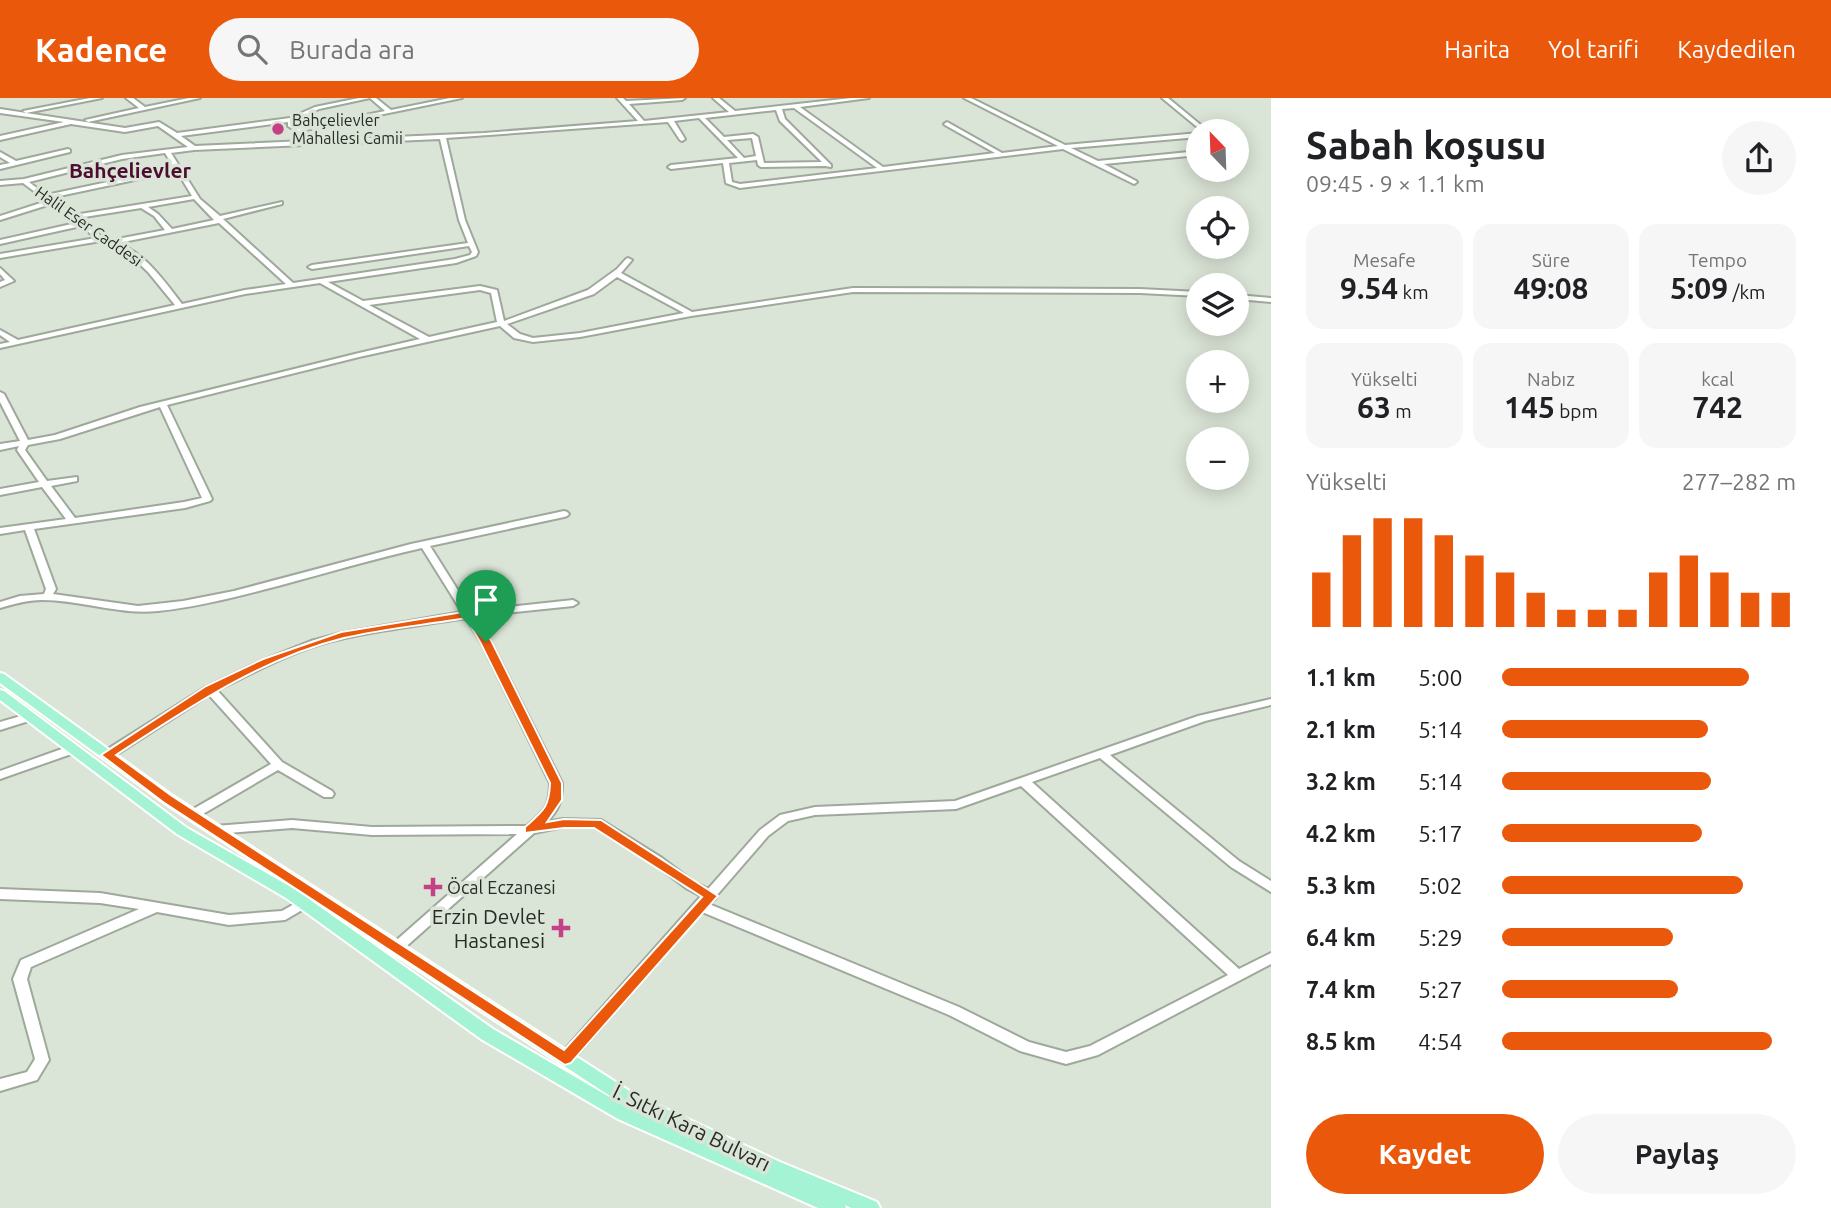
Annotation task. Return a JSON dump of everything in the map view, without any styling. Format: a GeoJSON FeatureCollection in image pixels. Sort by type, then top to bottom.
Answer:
{"type":"FeatureCollection","features":[{"type":"Feature","properties":{"kind":"main road","name":"İ. Sıtkı Kara Bulvarı"},"geometry":{"type":"LineString","coordinates":[[0,677],[311,900],[487,1034],[624,1114],[837,1208]]}},
{"type":"Feature","properties":{"kind":"main road","name":"İ. Sıtkı Kara Bulvarı"},"geometry":{"type":"LineString","coordinates":[[0,694],[182,831],[396,948],[628,1099],[774,1167],[871,1208]]}},
{"type":"Feature","properties":{"kind":"street"},"geometry":{"type":"LineString","coordinates":[[16,113],[99,98]]}},
{"type":"Feature","properties":{"kind":"street"},"geometry":{"type":"LineString","coordinates":[[129,98],[159,124],[194,148]]}},
{"type":"Feature","properties":{"kind":"street"},"geometry":{"type":"LineString","coordinates":[[0,138],[194,98]]}},
{"type":"Feature","properties":{"kind":"street"},"geometry":{"type":"LineString","coordinates":[[177,135],[291,120],[331,102],[339,104],[371,98],[390,112]]}},
{"type":"Feature","properties":{"kind":"street"},"geometry":{"type":"LineString","coordinates":[[296,130],[459,98]]}},
{"type":"Feature","properties":{"kind":"street"},"geometry":{"type":"LineString","coordinates":[[623,101],[682,98]]}},
{"type":"Feature","properties":{"kind":"street"},"geometry":{"type":"LineString","coordinates":[[716,98],[734,113]]}},
{"type":"Feature","properties":{"kind":"street"},"geometry":{"type":"LineString","coordinates":[[0,183],[21,181],[122,158],[194,148],[443,137],[670,120],[866,98]]}},
{"type":"Feature","properties":{"kind":"street"},"geometry":{"type":"LineString","coordinates":[[967,98],[1134,182]]}},
{"type":"Feature","properties":{"kind":"street"},"geometry":{"type":"LineString","coordinates":[[1165,98],[1190,119]]}},
{"type":"Feature","properties":{"kind":"street"},"geometry":{"type":"LineString","coordinates":[[623,101],[643,122]]}},
{"type":"Feature","properties":{"kind":"street"},"geometry":{"type":"LineString","coordinates":[[331,102],[347,120]]}},
{"type":"Feature","properties":{"kind":"street"},"geometry":{"type":"LineString","coordinates":[[796,107],[881,168]]}},
{"type":"Feature","properties":{"kind":"street"},"geometry":{"type":"LineString","coordinates":[[779,109],[782,120],[839,174]]}},
{"type":"Feature","properties":{"kind":"street"},"geometry":{"type":"LineString","coordinates":[[0,111],[125,130],[159,124]]}},
{"type":"Feature","properties":{"kind":"street"},"geometry":{"type":"LineString","coordinates":[[701,117],[741,158]]}},
{"type":"Feature","properties":{"kind":"street"},"geometry":{"type":"LineString","coordinates":[[291,120],[290,125],[308,142]]}},
{"type":"Feature","properties":{"kind":"street"},"geometry":{"type":"LineString","coordinates":[[670,120],[682,139]]}},
{"type":"Feature","properties":{"kind":"street"},"geometry":{"type":"LineString","coordinates":[[947,124],[1002,155]]}},
{"type":"Feature","properties":{"kind":"street"},"geometry":{"type":"LineString","coordinates":[[723,139],[753,136],[768,183]]}},
{"type":"Feature","properties":{"kind":"street"},"geometry":{"type":"LineString","coordinates":[[726,161],[729,183],[733,186],[1064,147],[1186,136]]}},
{"type":"Feature","properties":{"kind":"street"},"geometry":{"type":"LineString","coordinates":[[0,346],[179,305],[291,285],[456,261],[473,256],[475,252],[462,220],[443,137]]}},
{"type":"Feature","properties":{"kind":"street"},"geometry":{"type":"LineString","coordinates":[[1140,140],[1166,156]]}},
{"type":"Feature","properties":{"kind":"street"},"geometry":{"type":"LineString","coordinates":[[0,167],[68,151]]}},
{"type":"Feature","properties":{"kind":"street"},"geometry":{"type":"LineString","coordinates":[[167,151],[197,197],[291,285]]}},
{"type":"Feature","properties":{"kind":"street"},"geometry":{"type":"LineString","coordinates":[[0,154],[15,163]]}},
{"type":"Feature","properties":{"kind":"street"},"geometry":{"type":"LineString","coordinates":[[1098,163],[1186,154]]}},
{"type":"Feature","properties":{"kind":"street"},"geometry":{"type":"LineString","coordinates":[[671,167],[741,158],[760,162],[827,164]]}},
{"type":"Feature","properties":{"kind":"street"},"geometry":{"type":"LineString","coordinates":[[44,197],[177,170]]}},
{"type":"Feature","properties":{"kind":"street","name":"Halil Eser Caddesi"},"geometry":{"type":"LineString","coordinates":[[0,174],[21,181],[103,239],[127,249],[151,270],[179,305]]}},
{"type":"Feature","properties":{"kind":"street"},"geometry":{"type":"LineString","coordinates":[[74,217],[197,197]]}},
{"type":"Feature","properties":{"kind":"street"},"geometry":{"type":"LineString","coordinates":[[0,218],[51,202]]}},
{"type":"Feature","properties":{"kind":"street"},"geometry":{"type":"LineString","coordinates":[[111,242],[171,232],[280,203]]}},
{"type":"Feature","properties":{"kind":"street"},"geometry":{"type":"LineString","coordinates":[[141,205],[156,215],[171,232]]}},
{"type":"Feature","properties":{"kind":"street"},"geometry":{"type":"LineString","coordinates":[[0,242],[82,224]]}},
{"type":"Feature","properties":{"kind":"street"},"geometry":{"type":"LineString","coordinates":[[0,256],[103,239]]}},
{"type":"Feature","properties":{"kind":"street"},"geometry":{"type":"LineString","coordinates":[[312,267],[472,244]]}},
{"type":"Feature","properties":{"kind":"street"},"geometry":{"type":"LineString","coordinates":[[0,447],[57,436],[163,405],[426,339],[501,323],[555,307],[592,292],[617,274],[628,260]]}},
{"type":"Feature","properties":{"kind":"street"},"geometry":{"type":"LineString","coordinates":[[0,270],[10,281],[0,285]]}},
{"type":"Feature","properties":{"kind":"street"},"geometry":{"type":"LineString","coordinates":[[617,274],[691,314]]}},
{"type":"Feature","properties":{"kind":"street"},"geometry":{"type":"LineString","coordinates":[[321,281],[426,339]]}},
{"type":"Feature","properties":{"kind":"street"},"geometry":{"type":"LineString","coordinates":[[365,303],[480,288],[494,292],[501,323],[517,336],[533,340],[580,335],[691,314],[853,290],[1186,293]]}},
{"type":"Feature","properties":{"kind":"street"},"geometry":{"type":"LineString","coordinates":[[1249,298],[1271,300]]}},
{"type":"Feature","properties":{"kind":"street"},"geometry":{"type":"LineString","coordinates":[[0,332],[16,342]]}},
{"type":"Feature","properties":{"kind":"street"},"geometry":{"type":"LineString","coordinates":[[0,394],[25,443]]}},
{"type":"Feature","properties":{"kind":"street"},"geometry":{"type":"LineString","coordinates":[[0,531],[185,505],[207,499],[163,405]]}},
{"type":"Feature","properties":{"kind":"street"},"geometry":{"type":"LineString","coordinates":[[25,443],[21,450],[73,522]]}},
{"type":"Feature","properties":{"kind":"street"},"geometry":{"type":"LineString","coordinates":[[0,492],[74,479]]}},
{"type":"Feature","properties":{"kind":"street"},"geometry":{"type":"LineString","coordinates":[[0,605],[13,599],[48,595],[155,609],[564,514]]}},
{"type":"Feature","properties":{"kind":"street"},"geometry":{"type":"LineString","coordinates":[[29,528],[51,589],[48,595]]}},
{"type":"Feature","properties":{"kind":"street"},"geometry":{"type":"LineString","coordinates":[[396,948],[549,813],[556,800],[556,783],[486,642],[425,545]]}},
{"type":"Feature","properties":{"kind":"street"},"geometry":{"type":"LineString","coordinates":[[107,755],[210,689],[267,662],[341,636],[469,614],[573,603]]}},
{"type":"Feature","properties":{"kind":"street"},"geometry":{"type":"LineString","coordinates":[[210,689],[278,765],[328,794]]}},
{"type":"Feature","properties":{"kind":"street"},"geometry":{"type":"LineString","coordinates":[[565,1059],[764,833],[784,818],[831,808],[956,805],[1202,718],[1271,702]]}},
{"type":"Feature","properties":{"kind":"street"},"geometry":{"type":"LineString","coordinates":[[0,726],[31,717]]}},
{"type":"Feature","properties":{"kind":"street"},"geometry":{"type":"LineString","coordinates":[[0,775],[73,749]]}},
{"type":"Feature","properties":{"kind":"street"},"geometry":{"type":"LineString","coordinates":[[1101,754],[1235,864],[1271,887]]}},
{"type":"Feature","properties":{"kind":"street"},"geometry":{"type":"LineString","coordinates":[[192,815],[278,765]]}},
{"type":"Feature","properties":{"kind":"street"},"geometry":{"type":"LineString","coordinates":[[1023,781],[1238,976]]}},
{"type":"Feature","properties":{"kind":"street"},"geometry":{"type":"LineString","coordinates":[[215,830],[292,824],[372,831],[529,830],[564,823],[597,823],[640,849],[690,885],[706,901],[954,1012],[1025,1047],[1066,1058],[1093,1051],[1126,1035],[1271,958]]}},
{"type":"Feature","properties":{"kind":"street"},"geometry":{"type":"LineString","coordinates":[[0,894],[100,898],[229,920],[285,915],[311,900]]}},
{"type":"Feature","properties":{"kind":"street"},"geometry":{"type":"LineString","coordinates":[[0,1085],[32,1076],[42,1060],[20,979],[26,964],[156,907]]}},
{"type":"Feature","properties":{"kind":"place","name":"Bahçelievler Mahallesi Camii"},"geometry":{"type":"Point","coordinates":[278,129]}},
{"type":"Feature","properties":{"kind":"place","name":"Öcal Eczanesi"},"geometry":{"type":"Point","coordinates":[433,887]}},
{"type":"Feature","properties":{"kind":"place","name":"Erzin Devlet Hastanesi"},"geometry":{"type":"Point","coordinates":[561,928]}},
{"type":"Feature","properties":{"kind":"district","name":"Bahçelievler"},"geometry":{"type":"Point","coordinates":[130,170]}},
{"type":"Feature","properties":{"kind":"route"},"geometry":{"type":"LineString","coordinates":[[469,614],[486,642],[556,783],[556,800],[549,813],[529,830],[564,823],[597,823],[623,837],[690,885],[711,896],[565,1059],[168,799],[107,755],[210,689],[316,643],[341,636],[469,614]]}}]}
